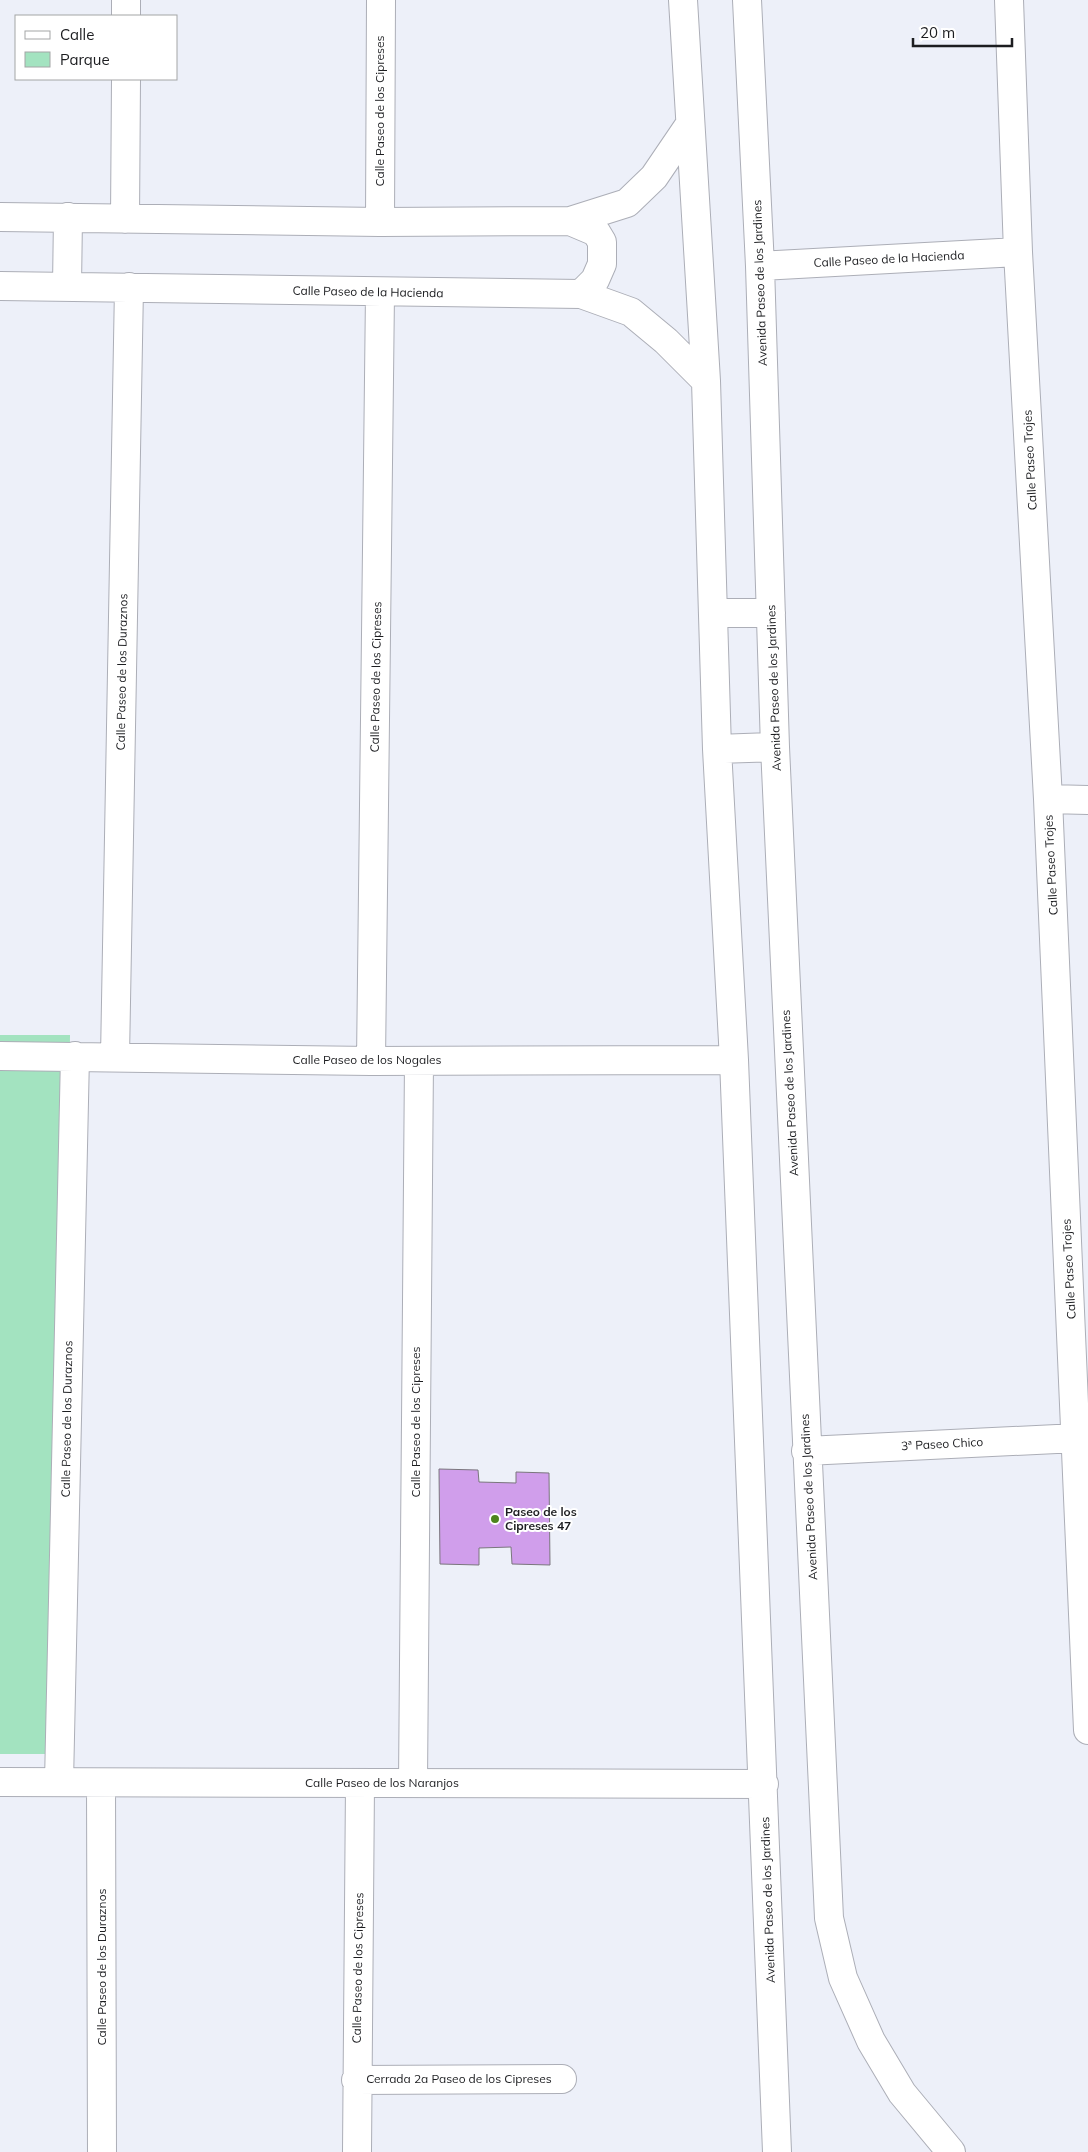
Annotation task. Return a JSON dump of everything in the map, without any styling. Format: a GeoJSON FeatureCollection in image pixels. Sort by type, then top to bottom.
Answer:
{"type":"FeatureCollection","features":[{"type":"Feature","properties":{"kind":"street"},"geometry":{"type":"LineString","coordinates":[[126,0],[126,15]]}},
{"type":"Feature","properties":{"kind":"street","name":"Calle Paseo de los Cipreses"},"geometry":{"type":"LineString","coordinates":[[380,222],[381,0]]}},
{"type":"Feature","properties":{"kind":"street","name":"Avenida Paseo de los Jardines"},"geometry":{"type":"LineString","coordinates":[[683,0],[706,381],[717,749],[734,1060],[777,2152]]}},
{"type":"Feature","properties":{"kind":"street","name":"Avenida Paseo de los Jardines"},"geometry":{"type":"LineString","coordinates":[[747,0],[760,266],[775,747],[829,1918],[843,1978],[871,2041],[902,2093],[951,2152]]}},
{"type":"Feature","properties":{"kind":"street","name":"Calle Paseo Trojes"},"geometry":{"type":"LineString","coordinates":[[1010,0],[1018,252],[1048,799],[1077,1438],[1088,1730]]}},
{"type":"Feature","properties":{"kind":"street"},"geometry":{"type":"LineString","coordinates":[[125,219],[126,80]]}},
{"type":"Feature","properties":{"kind":"street"},"geometry":{"type":"LineString","coordinates":[[0,217],[380,222],[570,221],[627,203],[654,177],[690,124]]}},
{"type":"Feature","properties":{"kind":"street"},"geometry":{"type":"LineString","coordinates":[[68,218],[68,286]]}},
{"type":"Feature","properties":{"kind":"street"},"geometry":{"type":"LineString","coordinates":[[570,221],[596,232],[602,242],[602,264],[595,280],[581,294]]}},
{"type":"Feature","properties":{"kind":"street","name":"Calle Paseo de la Hacienda"},"geometry":{"type":"LineString","coordinates":[[760,266],[1018,252]]}},
{"type":"Feature","properties":{"kind":"street","name":"Calle Paseo de la Hacienda"},"geometry":{"type":"LineString","coordinates":[[0,286],[380,293],[581,294],[631,312],[666,341],[706,381]]}},
{"type":"Feature","properties":{"kind":"street","name":"Calle Paseo de los Duraznos"},"geometry":{"type":"LineString","coordinates":[[114,1057],[129,287]]}},
{"type":"Feature","properties":{"kind":"street","name":"Calle Paseo de los Cipreses"},"geometry":{"type":"LineString","coordinates":[[371,1061],[380,293]]}},
{"type":"Feature","properties":{"kind":"street"},"geometry":{"type":"LineString","coordinates":[[714,613],[771,613]]}},
{"type":"Feature","properties":{"kind":"street"},"geometry":{"type":"LineString","coordinates":[[717,749],[775,747]]}},
{"type":"Feature","properties":{"kind":"street"},"geometry":{"type":"LineString","coordinates":[[1048,799],[1088,800]]}},
{"type":"Feature","properties":{"kind":"street","name":"Calle Paseo de los Nogales"},"geometry":{"type":"LineString","coordinates":[[0,1056],[371,1061],[734,1060]]}},
{"type":"Feature","properties":{"kind":"street","name":"Calle Paseo de los Duraznos"},"geometry":{"type":"LineString","coordinates":[[60,1782],[75,1056]]}},
{"type":"Feature","properties":{"kind":"street","name":"Calle Paseo de los Cipreses"},"geometry":{"type":"LineString","coordinates":[[413,1783],[419,1061]]}},
{"type":"Feature","properties":{"kind":"street","name":"3ª Paseo Chico"},"geometry":{"type":"LineString","coordinates":[[806,1451],[1077,1438]]}},
{"type":"Feature","properties":{"kind":"street","name":"Calle Paseo de los Naranjos"},"geometry":{"type":"LineString","coordinates":[[0,1782],[764,1784]]}},
{"type":"Feature","properties":{"kind":"street","name":"Calle Paseo de los Duraznos"},"geometry":{"type":"LineString","coordinates":[[101,1783],[102,2152]]}},
{"type":"Feature","properties":{"kind":"street","name":"Calle Paseo de los Cipreses"},"geometry":{"type":"LineString","coordinates":[[356,2152],[360,1784]]}},
{"type":"Feature","properties":{"kind":"street","name":"Cerrada 2a Paseo de los Cipreses"},"geometry":{"type":"LineString","coordinates":[[356,2080],[562,2079]]}},
{"type":"Feature","properties":{"kind":"green space"},"geometry":{"type":"Polygon","coordinates":[[[0,1035],[70,1035],[61,1754],[0,1754],[0,1035]]]}},
{"type":"Feature","properties":{"kind":"building","name":"Paseo de los Cipreses 47"},"geometry":{"type":"Polygon","coordinates":[[[439,1469],[478,1470],[479,1482],[516,1483],[516,1472],[549,1473],[550,1565],[512,1564],[511,1547],[479,1548],[479,1565],[440,1564],[439,1469]]]}},
{"type":"Feature","properties":{"kind":"place","name":"Paseo de los Cipreses 47"},"geometry":{"type":"Point","coordinates":[495,1519]}}]}
